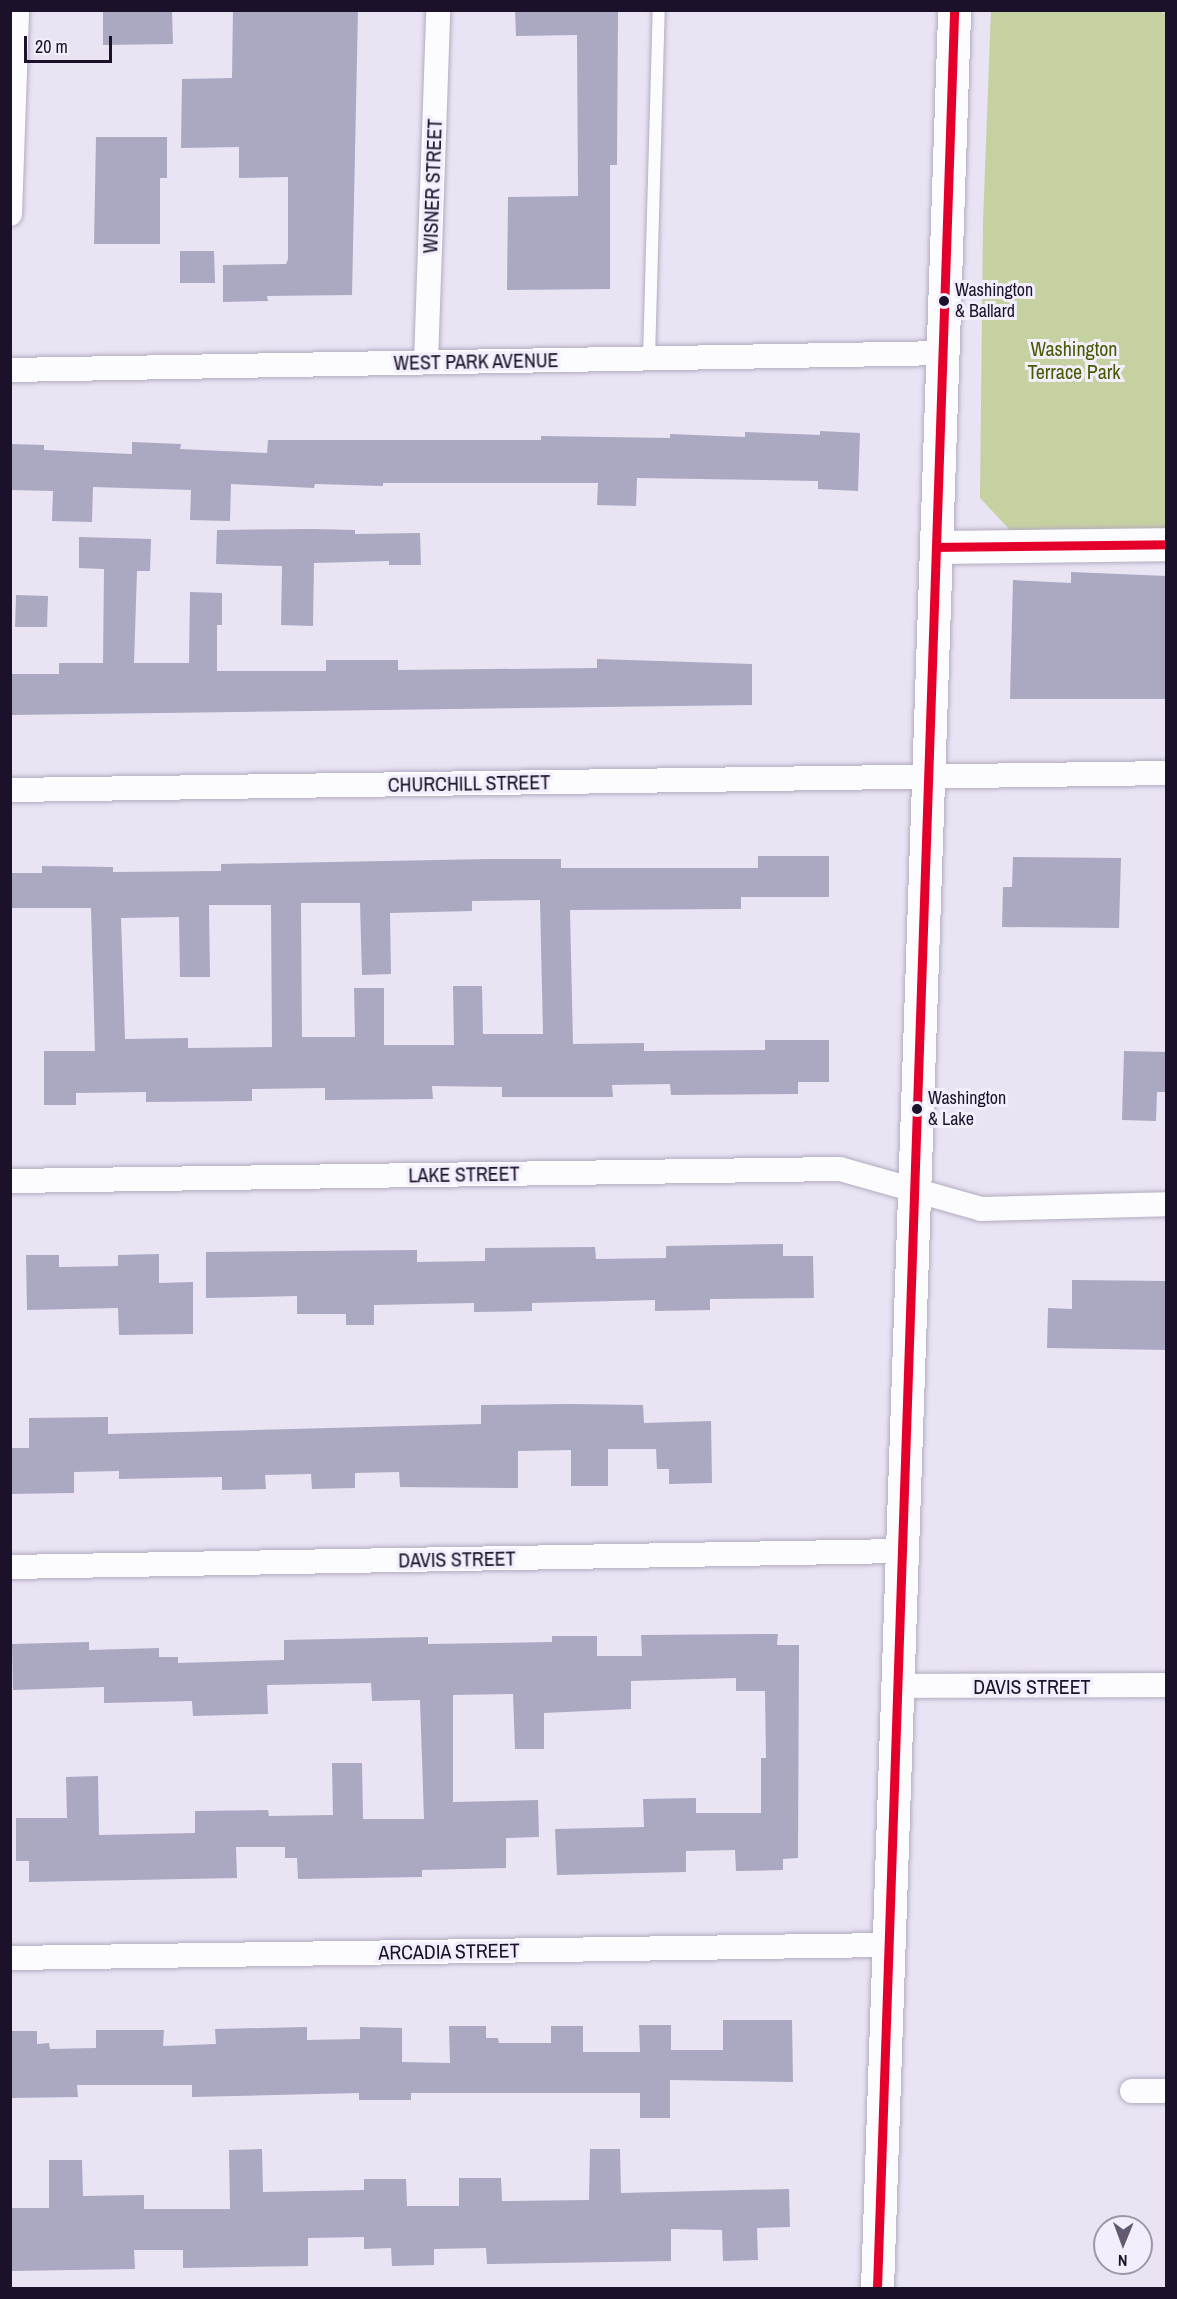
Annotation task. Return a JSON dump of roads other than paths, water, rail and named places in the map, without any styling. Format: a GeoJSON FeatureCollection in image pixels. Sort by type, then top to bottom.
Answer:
{"type":"FeatureCollection","features":[{"type":"Feature","properties":{"kind":"street"},"geometry":{"type":"LineString","coordinates":[[10,213],[17,10]]}},
{"type":"Feature","properties":{"kind":"street","name":"WISNER STREET"},"geometry":{"type":"LineString","coordinates":[[426,362],[438,10]]}},
{"type":"Feature","properties":{"kind":"street"},"geometry":{"type":"LineString","coordinates":[[877,2289],[954,10]]}},
{"type":"Feature","properties":{"kind":"street","name":"WEST PARK AVENUE"},"geometry":{"type":"LineString","coordinates":[[10,370],[942,353]]}},
{"type":"Feature","properties":{"kind":"street"},"geometry":{"type":"LineString","coordinates":[[936,547],[1167,544]]}},
{"type":"Feature","properties":{"kind":"street","name":"CHURCHILL STREET"},"geometry":{"type":"LineString","coordinates":[[10,790],[1167,773]]}},
{"type":"Feature","properties":{"kind":"street","name":"LAKE STREET"},"geometry":{"type":"LineString","coordinates":[[10,1180],[840,1169],[981,1209],[1167,1204]]}},
{"type":"Feature","properties":{"kind":"street","name":"DAVIS STREET"},"geometry":{"type":"LineString","coordinates":[[10,1567],[903,1551]]}},
{"type":"Feature","properties":{"kind":"street","name":"DAVIS STREET"},"geometry":{"type":"LineString","coordinates":[[897,1686],[1167,1685]]}},
{"type":"Feature","properties":{"kind":"street","name":"ARCADIA STREET"},"geometry":{"type":"LineString","coordinates":[[10,1958],[888,1945]]}},
{"type":"Feature","properties":{"kind":"street"},"geometry":{"type":"LineString","coordinates":[[1132,2091],[1167,2091]]}},
{"type":"Feature","properties":{"kind":"lane"},"geometry":{"type":"LineString","coordinates":[[649,358],[659,10]]}},
{"type":"Feature","properties":{"kind":"place","name":"Washington & Ballard"},"geometry":{"type":"Point","coordinates":[944,301]}},
{"type":"Feature","properties":{"kind":"place","name":"Washington & Lake"},"geometry":{"type":"Point","coordinates":[917,1109]}},
{"type":"Feature","properties":{"kind":"park label","name":"Washington Terrace Park"},"geometry":{"type":"Point","coordinates":[1074,360]}}]}
